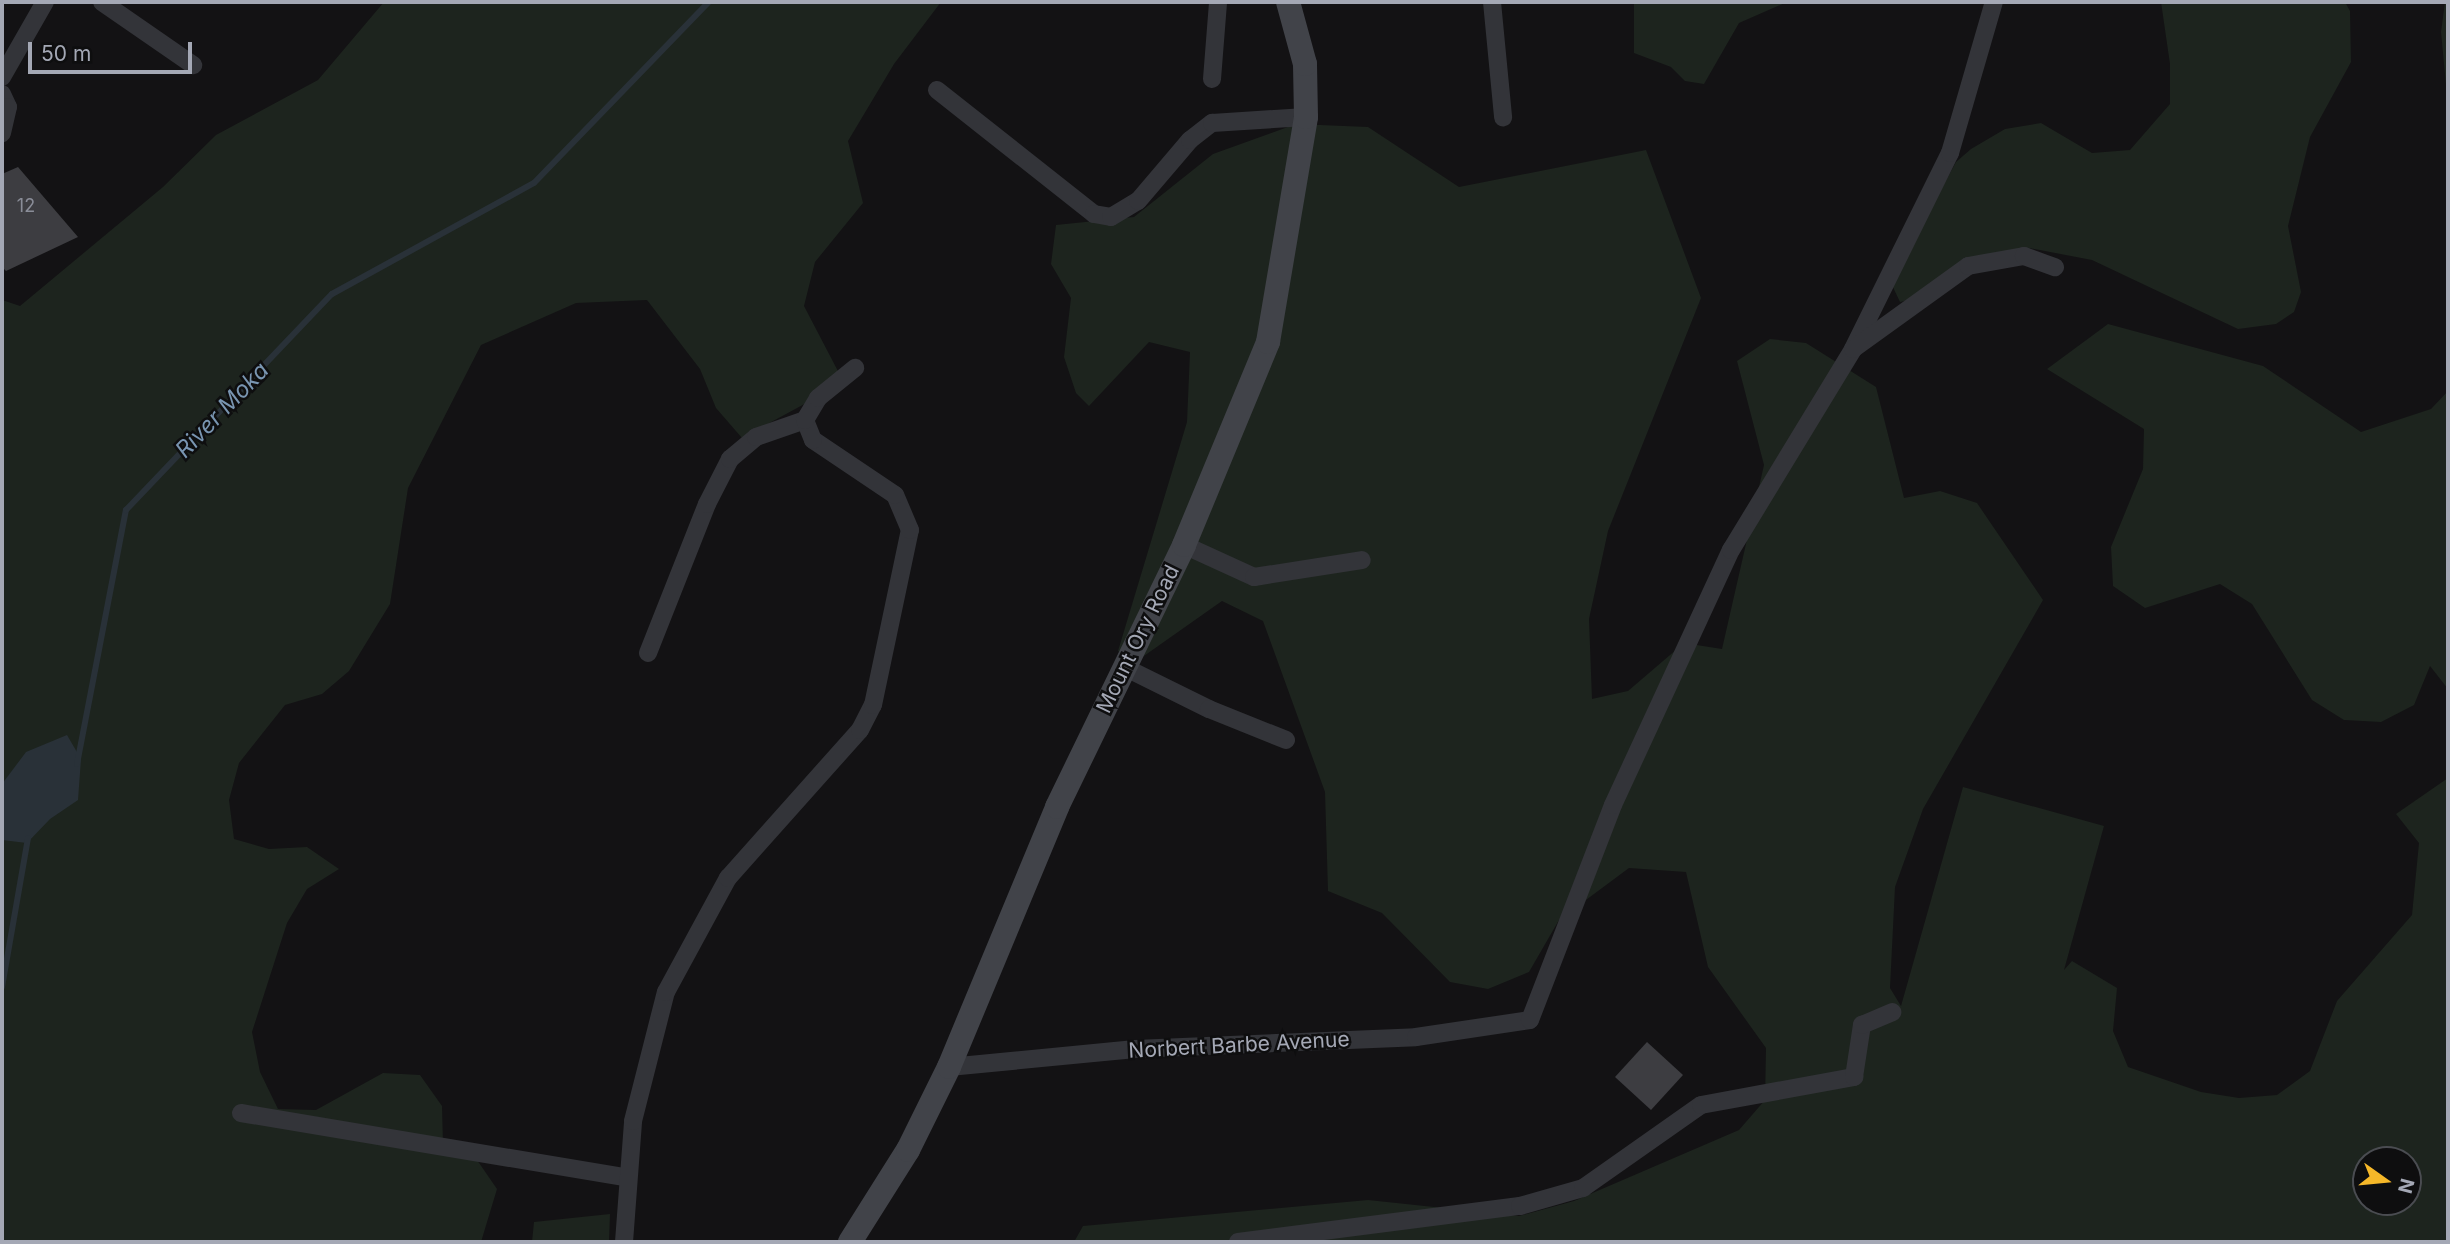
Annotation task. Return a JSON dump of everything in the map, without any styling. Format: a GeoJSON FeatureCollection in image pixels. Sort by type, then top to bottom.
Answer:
{"type":"FeatureCollection","features":[{"type":"Feature","properties":{"kind":"main road","name":"Mount Ory Road"},"geometry":{"type":"LineString","coordinates":[[850,1242],[908,1150],[948,1067],[1057,807],[1184,545],[1268,342],[1307,117],[1305,64],[1288,2]]}},
{"type":"Feature","properties":{"kind":"street"},"geometry":{"type":"LineString","coordinates":[[2,77],[45,2]]}},
{"type":"Feature","properties":{"kind":"street"},"geometry":{"type":"LineString","coordinates":[[102,2],[193,65]]}},
{"type":"Feature","properties":{"kind":"street"},"geometry":{"type":"LineString","coordinates":[[1212,79],[1218,2]]}},
{"type":"Feature","properties":{"kind":"street"},"geometry":{"type":"LineString","coordinates":[[1492,2],[1503,117]]}},
{"type":"Feature","properties":{"kind":"street"},"geometry":{"type":"LineString","coordinates":[[1853,349],[1950,153],[1994,2]]}},
{"type":"Feature","properties":{"kind":"street"},"geometry":{"type":"LineString","coordinates":[[937,90],[1094,214],[1111,217],[1138,201],[1190,140],[1212,123],[1307,117]]}},
{"type":"Feature","properties":{"kind":"street"},"geometry":{"type":"LineString","coordinates":[[2,94],[8,107],[2,133]]}},
{"type":"Feature","properties":{"kind":"street"},"geometry":{"type":"LineString","coordinates":[[1853,349],[1968,266],[2024,256],[2055,267]]}},
{"type":"Feature","properties":{"kind":"street","name":"Norbert Barbe Avenue"},"geometry":{"type":"LineString","coordinates":[[948,1067],[1135,1049],[1416,1037],[1530,1020],[1614,805],[1731,550],[1853,349]]}},
{"type":"Feature","properties":{"kind":"street"},"geometry":{"type":"LineString","coordinates":[[648,653],[707,504],[730,459],[756,437],[805,420],[818,398],[855,368]]}},
{"type":"Feature","properties":{"kind":"street"},"geometry":{"type":"LineString","coordinates":[[624,1242],[633,1121],[666,992],[694,934],[728,878],[860,730],[873,705],[910,530],[906,513],[895,495],[813,440],[805,420]]}},
{"type":"Feature","properties":{"kind":"street"},"geometry":{"type":"LineString","coordinates":[[1184,545],[1254,577],[1362,560]]}},
{"type":"Feature","properties":{"kind":"street"},"geometry":{"type":"LineString","coordinates":[[1124,667],[1209,709],[1286,740]]}},
{"type":"Feature","properties":{"kind":"street"},"geometry":{"type":"LineString","coordinates":[[1238,1242],[1520,1206],[1583,1188],[1701,1105],[1854,1077],[1862,1025],[1892,1012]]}},
{"type":"Feature","properties":{"kind":"street"},"geometry":{"type":"LineString","coordinates":[[241,1113],[628,1178]]}},
{"type":"Feature","properties":{"kind":"shaded area"},"geometry":{"type":"Polygon","coordinates":[[[384,2],[941,2],[894,64],[848,141],[863,203],[815,262],[804,306],[840,375],[810,401],[742,438],[716,408],[700,369],[647,300],[576,303],[481,345],[408,488],[390,604],[349,671],[322,694],[285,705],[239,763],[229,800],[234,839],[269,849],[307,847],[339,869],[307,889],[287,923],[252,1032],[260,1072],[278,1109],[316,1110],[383,1073],[420,1075],[442,1106],[443,1144],[475,1157],[497,1189],[481,1242],[2,1242],[2,300],[20,306],[163,187],[216,135],[318,80],[384,2]]]}},
{"type":"Feature","properties":{"kind":"shaded area"},"geometry":{"type":"Polygon","coordinates":[[[1634,2],[1787,2],[1739,23],[1704,84],[1685,81],[1671,67],[1634,53],[1634,2]]]}},
{"type":"Feature","properties":{"kind":"shaded area"},"geometry":{"type":"Polygon","coordinates":[[[2161,2],[2345,2],[2350,11],[2351,62],[2310,137],[2288,226],[2301,292],[2294,312],[2276,324],[2238,329],[2092,260],[2029,248],[1968,266],[1918,298],[1900,302],[1891,283],[1956,162],[1971,149],[2005,129],[2041,123],[2092,153],[2130,150],[2170,104],[2170,64],[2161,2]]]}},
{"type":"Feature","properties":{"kind":"shaded area"},"geometry":{"type":"Polygon","coordinates":[[[2445,2],[2448,2],[2448,106],[2441,32],[2445,2]]]}},
{"type":"Feature","properties":{"kind":"shaded area"},"geometry":{"type":"Polygon","coordinates":[[[1296,124],[1368,127],[1459,187],[1646,150],[1701,298],[1608,531],[1589,619],[1592,699],[1628,691],[1684,643],[1722,649],[1764,465],[1737,361],[1770,339],[1806,343],[1876,387],[1904,498],[1940,491],[1977,503],[2043,600],[1923,809],[1895,887],[1890,988],[1901,1006],[1963,787],[2104,826],[2064,970],[2072,961],[2117,988],[2113,1031],[2128,1067],[2201,1092],[2239,1098],[2277,1095],[2310,1071],[2337,1001],[2412,915],[2419,843],[2396,814],[2448,778],[2448,1242],[1074,1242],[1083,1226],[1368,1200],[1519,1216],[1574,1201],[1739,1130],[1765,1100],[1766,1048],[1708,967],[1686,872],[1629,868],[1559,920],[1529,972],[1488,989],[1450,982],[1382,913],[1328,891],[1325,792],[1263,621],[1222,601],[1134,663],[1118,651],[1187,422],[1190,352],[1149,342],[1089,406],[1076,393],[1064,357],[1071,298],[1051,264],[1056,225],[1134,217],[1213,154],[1296,124]]]}},
{"type":"Feature","properties":{"kind":"shaded area"},"geometry":{"type":"Polygon","coordinates":[[[2108,324],[2263,366],[2361,432],[2431,409],[2448,391],[2448,689],[2430,666],[2414,705],[2381,722],[2344,720],[2312,700],[2252,604],[2220,584],[2145,608],[2113,586],[2111,547],[2143,469],[2144,429],[2047,369],[2108,324]]]}},
{"type":"Feature","properties":{"kind":"shaded area"},"geometry":{"type":"Polygon","coordinates":[[[67,735],[81,759],[78,800],[50,819],[27,843],[2,840],[2,784],[26,752],[67,735]]]}},
{"type":"Feature","properties":{"kind":"shaded area"},"geometry":{"type":"Polygon","coordinates":[[[610,1214],[609,1242],[532,1242],[534,1222],[610,1214]]]}},
{"type":"Feature","properties":{"kind":"building"},"geometry":{"type":"Polygon","coordinates":[[[18,167],[78,237],[6,271],[2,267],[2,174],[18,167]]]}},
{"type":"Feature","properties":{"kind":"building"},"geometry":{"type":"Polygon","coordinates":[[[1647,1042],[1683,1075],[1651,1110],[1615,1077],[1647,1042]]]}},
{"type":"Feature","properties":{"kind":"waterway","name":"River Moka"},"geometry":{"type":"LineString","coordinates":[[77,764],[126,510],[332,294],[534,183],[709,2]]}},
{"type":"Feature","properties":{"kind":"waterway","name":"River Moka"},"geometry":{"type":"LineString","coordinates":[[2,987],[28,838]]}}]}
